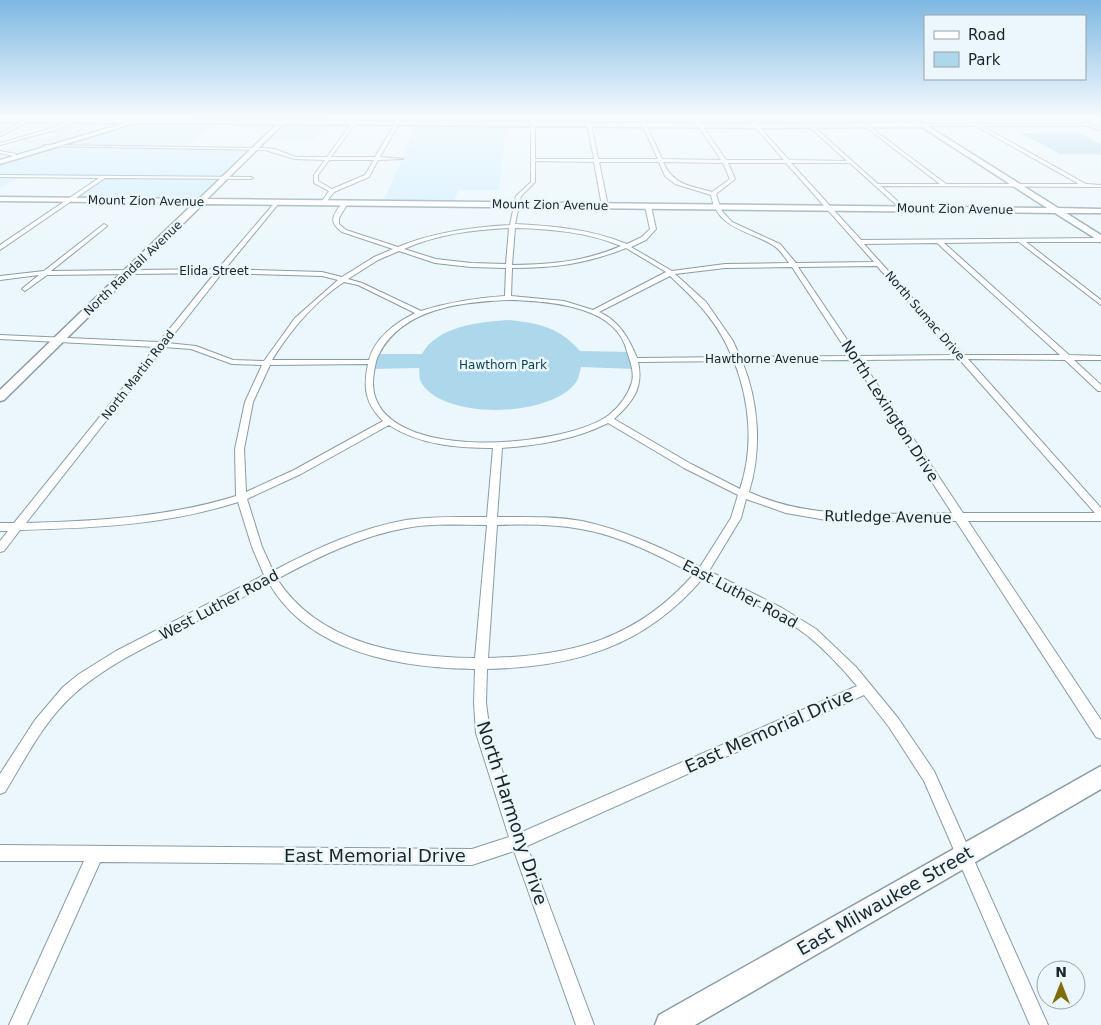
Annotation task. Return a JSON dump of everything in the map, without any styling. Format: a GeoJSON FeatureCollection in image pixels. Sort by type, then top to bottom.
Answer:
{"type":"FeatureCollection","features":[{"type":"Feature","properties":{"kind":"street","name":"North Randall Avenue"},"geometry":{"type":"LineString","coordinates":[[0,397],[239,166]]}},
{"type":"Feature","properties":{"kind":"street"},"geometry":{"type":"LineString","coordinates":[[322,166],[315,178],[316,182],[332,192]]}},
{"type":"Feature","properties":{"kind":"street"},"geometry":{"type":"LineString","coordinates":[[324,203],[332,192],[367,176],[373,166]]}},
{"type":"Feature","properties":{"kind":"street"},"geometry":{"type":"LineString","coordinates":[[508,298],[512,226],[519,196],[533,182],[533,166]]}},
{"type":"Feature","properties":{"kind":"street"},"geometry":{"type":"LineString","coordinates":[[598,166],[606,206]]}},
{"type":"Feature","properties":{"kind":"street"},"geometry":{"type":"LineString","coordinates":[[662,166],[671,180],[713,194],[732,179],[727,166]]}},
{"type":"Feature","properties":{"kind":"street","name":"North Sumac Drive"},"geometry":{"type":"LineString","coordinates":[[793,166],[1101,516]]}},
{"type":"Feature","properties":{"kind":"street"},"geometry":{"type":"LineString","coordinates":[[856,166],[902,209]]}},
{"type":"Feature","properties":{"kind":"street"},"geometry":{"type":"LineString","coordinates":[[919,166],[946,186]]}},
{"type":"Feature","properties":{"kind":"street"},"geometry":{"type":"LineString","coordinates":[[986,166],[1101,239]]}},
{"type":"Feature","properties":{"kind":"street"},"geometry":{"type":"LineString","coordinates":[[1049,166],[1085,186]]}},
{"type":"Feature","properties":{"kind":"street"},"geometry":{"type":"LineString","coordinates":[[0,176],[251,178]]}},
{"type":"Feature","properties":{"kind":"street"},"geometry":{"type":"LineString","coordinates":[[0,248],[105,177]]}},
{"type":"Feature","properties":{"kind":"street"},"geometry":{"type":"LineString","coordinates":[[877,185],[1101,186]]}},
{"type":"Feature","properties":{"kind":"street","name":"North Lexington Drive"},"geometry":{"type":"LineString","coordinates":[[713,194],[723,217],[778,245],[794,265],[1101,732]]}},
{"type":"Feature","properties":{"kind":"street","name":"Mount Zion Avenue"},"geometry":{"type":"LineString","coordinates":[[2,201],[202,201],[1101,211]]}},
{"type":"Feature","properties":{"kind":"street","name":"North Martin Road"},"geometry":{"type":"LineString","coordinates":[[0,548],[277,202]]}},
{"type":"Feature","properties":{"kind":"street"},"geometry":{"type":"LineString","coordinates":[[345,203],[336,217],[337,227],[429,260],[449,264],[509,266],[549,265],[593,259],[643,239],[651,232],[653,225],[648,206]]}},
{"type":"Feature","properties":{"kind":"street"},"geometry":{"type":"LineString","coordinates":[[25,289],[104,226]]}},
{"type":"Feature","properties":{"kind":"street"},"geometry":{"type":"LineString","coordinates":[[512,226],[574,230],[626,246],[670,273],[708,308],[723,328],[739,359],[747,384],[754,426],[753,457],[745,495],[725,541],[702,573],[672,604],[634,631],[615,640],[551,660],[519,663],[482,663],[437,662],[398,657],[363,649],[305,616],[282,594],[271,578],[246,521],[241,497],[238,448],[247,405],[266,362],[280,340],[305,312],[345,279],[397,249],[424,239],[461,231],[512,226]]}},
{"type":"Feature","properties":{"kind":"street"},"geometry":{"type":"LineString","coordinates":[[0,239],[14,239]]}},
{"type":"Feature","properties":{"kind":"street"},"geometry":{"type":"LineString","coordinates":[[860,242],[1101,239]]}},
{"type":"Feature","properties":{"kind":"street"},"geometry":{"type":"LineString","coordinates":[[1019,240],[1101,303]]}},
{"type":"Feature","properties":{"kind":"street"},"geometry":{"type":"LineString","coordinates":[[938,241],[1101,389]]}},
{"type":"Feature","properties":{"kind":"street"},"geometry":{"type":"LineString","coordinates":[[594,312],[670,273],[725,266],[880,264]]}},
{"type":"Feature","properties":{"kind":"street","name":"Elida Street"},"geometry":{"type":"LineString","coordinates":[[0,278],[46,272],[298,272],[322,274],[360,284],[420,313]]}},
{"type":"Feature","properties":{"kind":"street"},"geometry":{"type":"LineString","coordinates":[[508,298],[552,301],[594,312],[621,332],[630,345],[636,373],[634,388],[624,404],[607,419],[587,430],[560,439],[534,444],[498,445],[444,442],[422,436],[389,421],[372,399],[368,382],[377,349],[387,336],[401,324],[420,313],[463,301],[508,298]]}},
{"type":"Feature","properties":{"kind":"street"},"geometry":{"type":"LineString","coordinates":[[0,337],[193,347],[230,362],[372,362]]}},
{"type":"Feature","properties":{"kind":"street","name":"Hawthorne Avenue"},"geometry":{"type":"LineString","coordinates":[[634,360],[961,357],[1101,358]]}},
{"type":"Feature","properties":{"kind":"street","name":"Rutledge Avenue"},"geometry":{"type":"LineString","coordinates":[[607,419],[745,495],[773,506],[832,517],[1101,516]]}},
{"type":"Feature","properties":{"kind":"street"},"geometry":{"type":"LineString","coordinates":[[0,526],[157,518],[199,510],[241,497],[276,482],[389,421]]}},
{"type":"Feature","properties":{"kind":"street","name":"North Harmony Drive"},"geometry":{"type":"LineString","coordinates":[[498,445],[482,663],[480,703],[483,733],[518,842],[585,1025]]}},
{"type":"Feature","properties":{"kind":"street","name":"East Luther Road"},"geometry":{"type":"LineString","coordinates":[[492,521],[556,521],[608,531],[635,541],[785,615],[805,628],[839,658],[907,739],[929,776],[1039,1025]]}},
{"type":"Feature","properties":{"kind":"street","name":"West Luther Road"},"geometry":{"type":"LineString","coordinates":[[0,787],[41,722],[68,692],[96,671],[335,546],[395,526],[431,522],[492,521]]}},
{"type":"Feature","properties":{"kind":"street","name":"East Memorial Drive"},"geometry":{"type":"LineString","coordinates":[[0,854],[472,857],[518,842],[866,688]]}},
{"type":"Feature","properties":{"kind":"street","name":"East Milwaukee Street"},"geometry":{"type":"LineString","coordinates":[[669,1025],[1101,777]]}},
{"type":"Feature","properties":{"kind":"street"},"geometry":{"type":"LineString","coordinates":[[18,1025],[95,855]]}},
{"type":"Feature","properties":{"kind":"shaded area"},"geometry":{"type":"Polygon","coordinates":[[[0,166],[233,166],[198,199],[78,198],[108,175],[24,175],[0,188],[0,166]]]}},
{"type":"Feature","properties":{"kind":"shaded area"},"geometry":{"type":"Polygon","coordinates":[[[399,166],[502,166],[499,190],[458,190],[454,202],[383,202],[399,166]]]}},
{"type":"Feature","properties":{"kind":"green space","name":"Hawthorn Park"},"geometry":{"type":"Polygon","coordinates":[[[507,320],[538,325],[556,331],[580,351],[632,352],[635,369],[581,367],[578,379],[566,392],[548,402],[524,408],[499,410],[473,408],[450,403],[431,394],[420,380],[419,368],[370,369],[375,354],[422,354],[438,337],[448,331],[472,324],[507,320]]]}}]}
